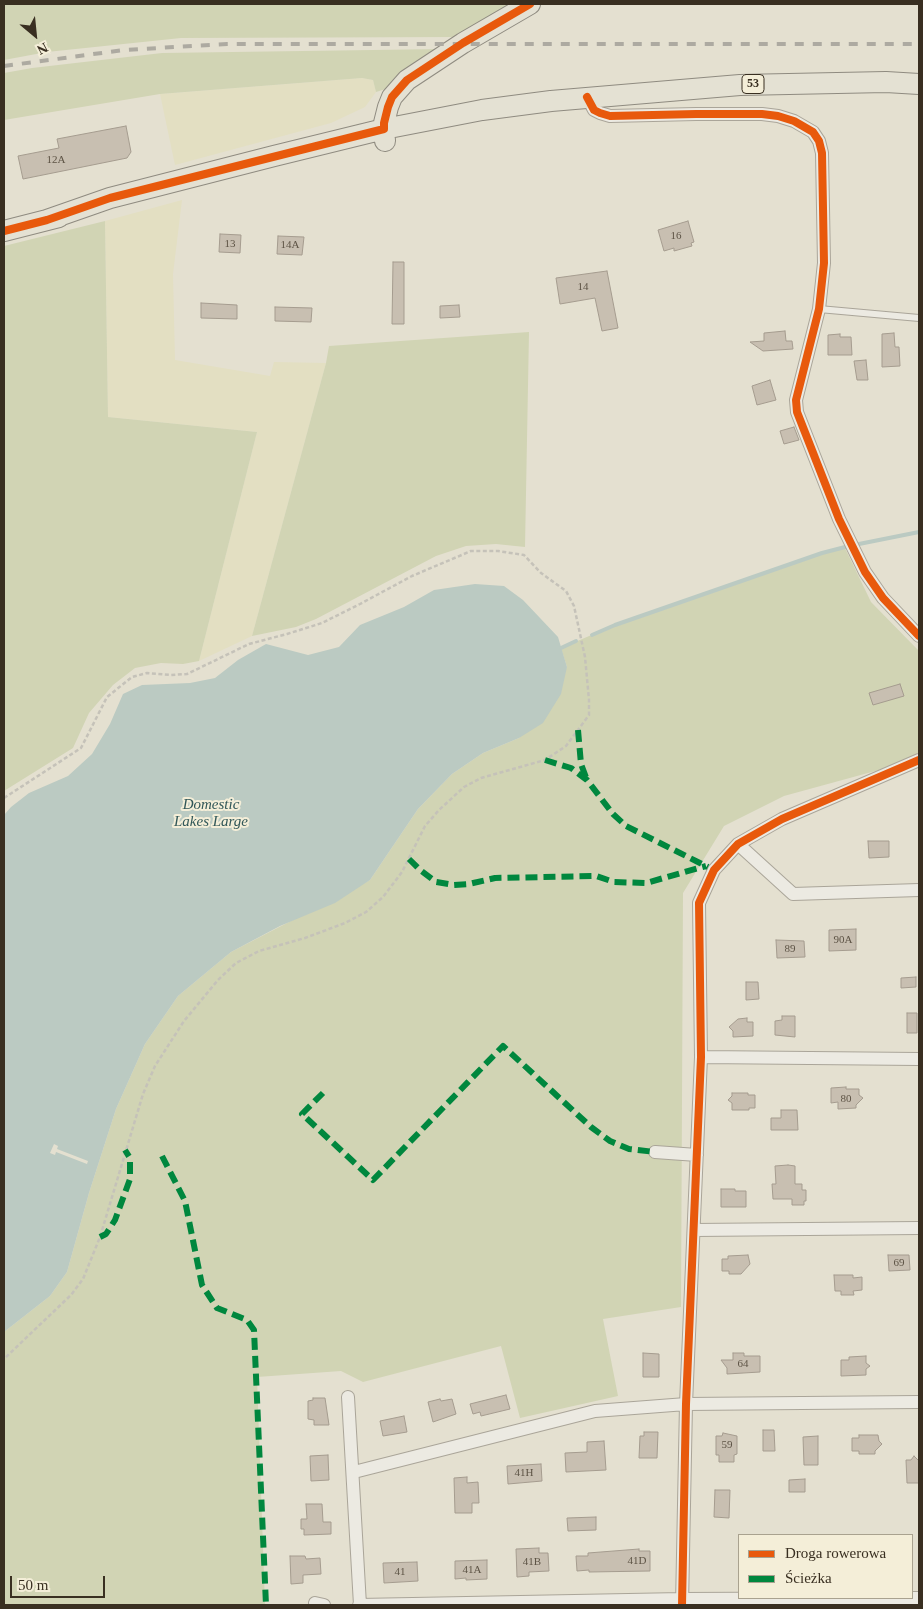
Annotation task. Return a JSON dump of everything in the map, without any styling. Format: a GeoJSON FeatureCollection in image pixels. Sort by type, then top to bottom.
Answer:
{"type":"FeatureCollection","features":[{"type":"Feature","properties":{"kind":"main road"},"geometry":{"type":"LineString","coordinates":[[384,136],[384,123],[388,106],[392,97],[407,80],[463,43],[530,4]]}},
{"type":"Feature","properties":{"kind":"main road","name":"53"},"geometry":{"type":"LineString","coordinates":[[4,230],[113,207],[322,156],[384,136],[587,98],[740,84],[886,82],[919,84]]}},
{"type":"Feature","properties":{"kind":"street"},"geometry":{"type":"LineString","coordinates":[[587,98],[594,110],[610,116],[762,114],[778,116],[794,121],[813,132],[819,141],[822,153],[824,264],[819,309],[796,400],[797,412],[839,519],[865,572],[883,598],[919,636]]}},
{"type":"Feature","properties":{"kind":"street"},"geometry":{"type":"LineString","coordinates":[[682,1602],[686,1404],[701,1058],[699,903],[714,870],[738,844],[782,819],[919,760]]}},
{"type":"Feature","properties":{"kind":"street"},"geometry":{"type":"LineString","coordinates":[[738,844],[793,894],[919,890]]}},
{"type":"Feature","properties":{"kind":"street"},"geometry":{"type":"LineString","coordinates":[[701,1058],[919,1059]]}},
{"type":"Feature","properties":{"kind":"street"},"geometry":{"type":"LineString","coordinates":[[655,1152],[697,1155]]}},
{"type":"Feature","properties":{"kind":"street"},"geometry":{"type":"LineString","coordinates":[[694,1230],[919,1228]]}},
{"type":"Feature","properties":{"kind":"street"},"geometry":{"type":"LineString","coordinates":[[348,1397],[354,1472],[360,1605],[860,1599]]}},
{"type":"Feature","properties":{"kind":"street"},"geometry":{"type":"LineString","coordinates":[[354,1472],[595,1411],[686,1404],[919,1402]]}},
{"type":"Feature","properties":{"kind":"lane"},"geometry":{"type":"LineString","coordinates":[[819,309],[919,318]]}},
{"type":"Feature","properties":{"kind":"path"},"geometry":{"type":"LineString","coordinates":[[4,798],[81,748],[107,697],[132,677],[147,673],[187,674],[249,644],[322,623],[412,576],[471,551],[498,551],[524,556],[542,573],[566,591],[574,606],[585,657],[589,715],[566,746],[545,760],[481,778],[464,787],[425,826],[402,872],[383,897],[366,912],[345,923],[305,938],[259,951],[236,963],[218,980],[184,1021],[151,1075],[143,1094],[100,1238],[83,1279],[72,1295],[4,1358]]}},
{"type":"Feature","properties":{"kind":"shaded area"},"geometry":{"type":"Polygon","coordinates":[[[362,78],[373,80],[376,92],[365,107],[331,123],[175,165],[160,94],[362,78]]]}},
{"type":"Feature","properties":{"kind":"shaded area"},"geometry":{"type":"Polygon","coordinates":[[[182,200],[173,274],[175,360],[270,376],[274,362],[326,363],[252,636],[199,661],[257,432],[108,417],[105,221],[182,200]]]}},
{"type":"Feature","properties":{"kind":"green space"},"geometry":{"type":"Polygon","coordinates":[[[4,4],[515,4],[459,37],[181,38],[47,52],[4,60],[4,4]]]}},
{"type":"Feature","properties":{"kind":"green space"},"geometry":{"type":"Polygon","coordinates":[[[443,49],[389,88],[376,92],[373,80],[362,78],[160,94],[4,120],[4,73],[32,68],[162,53],[443,49]]]}},
{"type":"Feature","properties":{"kind":"green space"},"geometry":{"type":"Polygon","coordinates":[[[105,221],[108,417],[257,432],[199,661],[183,664],[161,663],[135,668],[113,685],[89,713],[73,748],[4,791],[4,246],[105,221]]]}},
{"type":"Feature","properties":{"kind":"green space"},"geometry":{"type":"Polygon","coordinates":[[[529,332],[525,547],[496,544],[466,546],[436,556],[316,619],[296,627],[252,636],[329,346],[529,332]]]}},
{"type":"Feature","properties":{"kind":"green space"},"geometry":{"type":"Polygon","coordinates":[[[845,548],[871,602],[919,651],[919,759],[784,796],[724,826],[683,893],[681,1307],[603,1319],[618,1396],[520,1418],[501,1346],[363,1382],[341,1371],[257,1377],[265,1605],[4,1605],[4,1332],[50,1296],[67,1272],[89,1193],[116,1109],[145,1044],[178,996],[231,952],[370,880],[418,809],[452,774],[483,753],[519,738],[567,667],[561,648],[615,625],[822,553],[845,548]]]}},
{"type":"Feature","properties":{"kind":"water","name":"Domestic Lakes Large"},"geometry":{"type":"Polygon","coordinates":[[[475,584],[504,586],[523,600],[558,637],[567,667],[561,694],[543,723],[519,738],[483,753],[452,774],[418,809],[370,880],[335,903],[280,926],[231,952],[178,996],[145,1044],[116,1109],[89,1193],[67,1272],[50,1296],[4,1332],[4,815],[29,793],[68,776],[92,754],[110,724],[123,694],[142,685],[190,683],[215,678],[238,660],[266,644],[308,655],[339,647],[360,625],[404,607],[434,590],[475,584]]]}},
{"type":"Feature","properties":{"kind":"pier"},"geometry":{"type":"Polygon","coordinates":[[[54,1144],[58,1146],[57,1149],[88,1161],[87,1164],[56,1152],[55,1155],[50,1153],[54,1144]]]}},
{"type":"Feature","properties":{"kind":"building"},"geometry":{"type":"Polygon","coordinates":[[[126,126],[131,152],[127,158],[23,179],[18,156],[59,148],[57,139],[126,126]]]}},
{"type":"Feature","properties":{"kind":"building"},"geometry":{"type":"Polygon","coordinates":[[[688,221],[694,242],[691,243],[692,246],[674,251],[674,248],[664,251],[658,230],[688,221]]]}},
{"type":"Feature","properties":{"kind":"building"},"geometry":{"type":"Polygon","coordinates":[[[220,234],[241,235],[240,253],[219,252],[220,234]]]}},
{"type":"Feature","properties":{"kind":"building"},"geometry":{"type":"Polygon","coordinates":[[[278,236],[304,237],[302,255],[277,254],[278,236]]]}},
{"type":"Feature","properties":{"kind":"building"},"geometry":{"type":"Polygon","coordinates":[[[393,262],[404,262],[404,324],[392,324],[393,262]]]}},
{"type":"Feature","properties":{"kind":"building"},"geometry":{"type":"Polygon","coordinates":[[[607,271],[618,328],[602,331],[595,298],[560,304],[556,278],[607,271]]]}},
{"type":"Feature","properties":{"kind":"building"},"geometry":{"type":"Polygon","coordinates":[[[201,303],[237,305],[237,319],[201,318],[201,303]]]}},
{"type":"Feature","properties":{"kind":"building"},"geometry":{"type":"Polygon","coordinates":[[[459,305],[460,317],[440,318],[440,306],[459,305]]]}},
{"type":"Feature","properties":{"kind":"building"},"geometry":{"type":"Polygon","coordinates":[[[275,307],[312,308],[311,322],[275,321],[275,307]]]}},
{"type":"Feature","properties":{"kind":"building"},"geometry":{"type":"Polygon","coordinates":[[[785,331],[786,341],[792,341],[793,349],[763,351],[750,342],[764,341],[764,333],[785,331]]]}},
{"type":"Feature","properties":{"kind":"building"},"geometry":{"type":"Polygon","coordinates":[[[894,333],[895,347],[899,347],[900,366],[882,367],[882,334],[894,333]]]}},
{"type":"Feature","properties":{"kind":"building"},"geometry":{"type":"Polygon","coordinates":[[[840,334],[840,337],[851,337],[852,355],[828,355],[828,335],[840,334]]]}},
{"type":"Feature","properties":{"kind":"building"},"geometry":{"type":"Polygon","coordinates":[[[866,360],[868,380],[857,380],[854,361],[866,360]]]}},
{"type":"Feature","properties":{"kind":"building"},"geometry":{"type":"Polygon","coordinates":[[[770,380],[776,400],[757,405],[752,386],[770,380]]]}},
{"type":"Feature","properties":{"kind":"building"},"geometry":{"type":"Polygon","coordinates":[[[794,427],[799,440],[784,444],[780,431],[794,427]]]}},
{"type":"Feature","properties":{"kind":"building"},"geometry":{"type":"Polygon","coordinates":[[[900,684],[904,696],[873,705],[869,693],[900,684]]]}},
{"type":"Feature","properties":{"kind":"building"},"geometry":{"type":"Polygon","coordinates":[[[868,841],[889,841],[889,857],[869,858],[868,841]]]}},
{"type":"Feature","properties":{"kind":"building"},"geometry":{"type":"Polygon","coordinates":[[[856,929],[856,950],[829,951],[829,930],[856,929]]]}},
{"type":"Feature","properties":{"kind":"building"},"geometry":{"type":"Polygon","coordinates":[[[776,940],[804,941],[805,957],[777,958],[776,940]]]}},
{"type":"Feature","properties":{"kind":"building"},"geometry":{"type":"Polygon","coordinates":[[[916,977],[916,987],[901,988],[901,978],[916,977]]]}},
{"type":"Feature","properties":{"kind":"building"},"geometry":{"type":"Polygon","coordinates":[[[746,982],[758,982],[759,999],[746,1000],[746,982]]]}},
{"type":"Feature","properties":{"kind":"building"},"geometry":{"type":"Polygon","coordinates":[[[907,1013],[917,1013],[917,1033],[907,1033],[907,1013]]]}},
{"type":"Feature","properties":{"kind":"building"},"geometry":{"type":"Polygon","coordinates":[[[782,1016],[795,1016],[795,1037],[775,1035],[775,1021],[782,1020],[782,1016]]]}},
{"type":"Feature","properties":{"kind":"building"},"geometry":{"type":"Polygon","coordinates":[[[747,1018],[747,1022],[753,1022],[753,1036],[733,1037],[733,1031],[729,1027],[738,1019],[747,1018]]]}},
{"type":"Feature","properties":{"kind":"building"},"geometry":{"type":"Polygon","coordinates":[[[846,1087],[846,1089],[859,1089],[859,1095],[863,1098],[856,1105],[856,1108],[838,1109],[838,1102],[831,1103],[831,1088],[846,1087]]]}},
{"type":"Feature","properties":{"kind":"building"},"geometry":{"type":"Polygon","coordinates":[[[732,1093],[755,1095],[755,1108],[732,1110],[732,1103],[728,1100],[732,1093]]]}},
{"type":"Feature","properties":{"kind":"building"},"geometry":{"type":"Polygon","coordinates":[[[781,1110],[797,1110],[798,1130],[771,1130],[771,1118],[781,1118],[781,1110]]]}},
{"type":"Feature","properties":{"kind":"building"},"geometry":{"type":"Polygon","coordinates":[[[775,1166],[795,1166],[795,1184],[802,1184],[802,1190],[806,1190],[804,1205],[792,1205],[792,1199],[773,1199],[772,1184],[776,1184],[775,1166]]]}},
{"type":"Feature","properties":{"kind":"building"},"geometry":{"type":"Polygon","coordinates":[[[721,1189],[746,1191],[746,1207],[721,1207],[721,1189]]]}},
{"type":"Feature","properties":{"kind":"building"},"geometry":{"type":"Polygon","coordinates":[[[748,1255],[750,1264],[741,1274],[729,1274],[729,1271],[722,1271],[722,1259],[728,1259],[728,1256],[748,1255]]]}},
{"type":"Feature","properties":{"kind":"building"},"geometry":{"type":"Polygon","coordinates":[[[888,1255],[909,1255],[910,1270],[889,1271],[888,1255]]]}},
{"type":"Feature","properties":{"kind":"building"},"geometry":{"type":"Polygon","coordinates":[[[834,1275],[853,1275],[853,1278],[862,1277],[862,1290],[853,1291],[854,1295],[841,1295],[841,1291],[835,1291],[834,1275]]]}},
{"type":"Feature","properties":{"kind":"building"},"geometry":{"type":"Polygon","coordinates":[[[643,1353],[659,1354],[659,1377],[643,1377],[643,1353]]]}},
{"type":"Feature","properties":{"kind":"building"},"geometry":{"type":"Polygon","coordinates":[[[733,1353],[744,1353],[744,1356],[760,1356],[760,1372],[727,1374],[727,1368],[721,1360],[733,1360],[733,1353]]]}},
{"type":"Feature","properties":{"kind":"building"},"geometry":{"type":"Polygon","coordinates":[[[866,1356],[866,1363],[870,1366],[866,1369],[866,1375],[841,1376],[841,1360],[849,1360],[849,1357],[866,1356]]]}},
{"type":"Feature","properties":{"kind":"building"},"geometry":{"type":"Polygon","coordinates":[[[506,1395],[510,1409],[481,1416],[480,1412],[473,1414],[470,1404],[506,1395]]]}},
{"type":"Feature","properties":{"kind":"building"},"geometry":{"type":"Polygon","coordinates":[[[313,1398],[325,1398],[329,1425],[314,1425],[314,1420],[308,1419],[308,1401],[313,1400],[313,1398]]]}},
{"type":"Feature","properties":{"kind":"building"},"geometry":{"type":"Polygon","coordinates":[[[440,1399],[441,1401],[452,1399],[456,1414],[433,1422],[428,1402],[440,1399]]]}},
{"type":"Feature","properties":{"kind":"building"},"geometry":{"type":"Polygon","coordinates":[[[404,1416],[407,1432],[383,1436],[380,1421],[404,1416]]]}},
{"type":"Feature","properties":{"kind":"building"},"geometry":{"type":"Polygon","coordinates":[[[763,1430],[774,1430],[775,1451],[763,1451],[763,1430]]]}},
{"type":"Feature","properties":{"kind":"building"},"geometry":{"type":"Polygon","coordinates":[[[644,1432],[658,1432],[657,1458],[639,1458],[640,1436],[644,1436],[644,1432]]]}},
{"type":"Feature","properties":{"kind":"building"},"geometry":{"type":"Polygon","coordinates":[[[723,1433],[737,1436],[737,1454],[734,1455],[734,1462],[719,1462],[719,1455],[716,1455],[716,1436],[722,1436],[723,1433]]]}},
{"type":"Feature","properties":{"kind":"building"},"geometry":{"type":"Polygon","coordinates":[[[859,1435],[878,1435],[879,1441],[882,1444],[875,1451],[875,1454],[859,1454],[859,1451],[852,1451],[852,1438],[859,1438],[859,1435]]]}},
{"type":"Feature","properties":{"kind":"building"},"geometry":{"type":"Polygon","coordinates":[[[818,1436],[818,1465],[804,1465],[803,1437],[818,1436]]]}},
{"type":"Feature","properties":{"kind":"building"},"geometry":{"type":"Polygon","coordinates":[[[604,1441],[606,1470],[566,1472],[565,1453],[587,1452],[587,1442],[604,1441]]]}},
{"type":"Feature","properties":{"kind":"building"},"geometry":{"type":"Polygon","coordinates":[[[328,1455],[329,1480],[311,1481],[310,1456],[328,1455]]]}},
{"type":"Feature","properties":{"kind":"building"},"geometry":{"type":"Polygon","coordinates":[[[914,1456],[919,1461],[919,1483],[907,1483],[906,1460],[911,1460],[914,1456]]]}},
{"type":"Feature","properties":{"kind":"building"},"geometry":{"type":"Polygon","coordinates":[[[541,1464],[542,1481],[508,1484],[507,1466],[541,1464]]]}},
{"type":"Feature","properties":{"kind":"building"},"geometry":{"type":"Polygon","coordinates":[[[467,1477],[467,1483],[478,1482],[479,1503],[472,1503],[472,1513],[455,1513],[454,1478],[467,1477]]]}},
{"type":"Feature","properties":{"kind":"building"},"geometry":{"type":"Polygon","coordinates":[[[805,1479],[805,1492],[789,1492],[789,1480],[805,1479]]]}},
{"type":"Feature","properties":{"kind":"building"},"geometry":{"type":"Polygon","coordinates":[[[715,1490],[730,1490],[729,1518],[714,1517],[715,1490]]]}},
{"type":"Feature","properties":{"kind":"building"},"geometry":{"type":"Polygon","coordinates":[[[306,1504],[322,1504],[323,1522],[331,1522],[331,1534],[304,1535],[304,1529],[301,1529],[301,1519],[307,1519],[306,1504]]]}},
{"type":"Feature","properties":{"kind":"building"},"geometry":{"type":"Polygon","coordinates":[[[596,1517],[596,1530],[568,1531],[567,1518],[596,1517]]]}},
{"type":"Feature","properties":{"kind":"building"},"geometry":{"type":"Polygon","coordinates":[[[539,1548],[539,1553],[548,1553],[549,1571],[529,1572],[529,1576],[517,1577],[516,1549],[539,1548]]]}},
{"type":"Feature","properties":{"kind":"building"},"geometry":{"type":"Polygon","coordinates":[[[639,1549],[639,1551],[650,1551],[650,1571],[577,1571],[576,1556],[588,1556],[588,1553],[639,1549]]]}},
{"type":"Feature","properties":{"kind":"building"},"geometry":{"type":"Polygon","coordinates":[[[290,1556],[305,1556],[306,1559],[320,1558],[321,1574],[303,1575],[303,1583],[291,1584],[290,1556]]]}},
{"type":"Feature","properties":{"kind":"building"},"geometry":{"type":"Polygon","coordinates":[[[487,1560],[487,1579],[455,1579],[455,1561],[487,1560]]]}},
{"type":"Feature","properties":{"kind":"building"},"geometry":{"type":"Polygon","coordinates":[[[417,1562],[418,1581],[384,1583],[383,1563],[417,1562]]]}},
{"type":"Feature","properties":{"kind":"waterway"},"geometry":{"type":"LineString","coordinates":[[859,544],[919,532]]}},
{"type":"Feature","properties":{"kind":"waterway"},"geometry":{"type":"LineString","coordinates":[[592,635],[615,625],[822,553],[849,546]]}},
{"type":"Feature","properties":{"kind":"waterway"},"geometry":{"type":"LineString","coordinates":[[561,648],[576,641]]}},
{"type":"Feature","properties":{"kind":"railway"},"geometry":{"type":"LineString","coordinates":[[4,66],[124,50],[227,44],[919,44]]}},
{"type":"Feature","properties":{"kind":"marked path"},"geometry":{"type":"LineString","coordinates":[[578,730],[581,764],[587,780]]}},
{"type":"Feature","properties":{"kind":"marked path"},"geometry":{"type":"LineString","coordinates":[[545,760],[571,768],[587,780],[613,814],[626,826],[708,867]]}},
{"type":"Feature","properties":{"kind":"marked path"},"geometry":{"type":"LineString","coordinates":[[409,859],[436,882],[454,885],[469,884],[495,878],[596,876],[614,882],[646,883],[706,866]]}},
{"type":"Feature","properties":{"kind":"marked path"},"geometry":{"type":"LineString","coordinates":[[323,1093],[302,1114],[373,1180],[503,1046],[591,1127],[610,1141],[629,1149],[655,1152]]}},
{"type":"Feature","properties":{"kind":"marked path"},"geometry":{"type":"LineString","coordinates":[[100,1237],[106,1234],[115,1220],[130,1179],[130,1158],[125,1150]]}},
{"type":"Feature","properties":{"kind":"marked path"},"geometry":{"type":"LineString","coordinates":[[162,1156],[185,1201],[202,1285],[217,1308],[247,1320],[254,1330],[266,1605]]}},
{"type":"Feature","properties":{"kind":"cycle path"},"geometry":{"type":"LineString","coordinates":[[4,231],[47,220],[110,198],[384,129],[392,97],[407,80],[463,43],[530,4]]}},
{"type":"Feature","properties":{"kind":"cycle path"},"geometry":{"type":"LineString","coordinates":[[587,97],[594,110],[610,116],[696,114],[762,114],[778,116],[794,121],[813,132],[819,141],[822,153],[824,263],[819,309],[796,400],[797,412],[839,519],[865,572],[883,598],[919,636]]}},
{"type":"Feature","properties":{"kind":"cycle path"},"geometry":{"type":"LineString","coordinates":[[682,1605],[686,1404],[701,1057],[699,903],[714,870],[738,844],[782,819],[919,760]]}}]}
